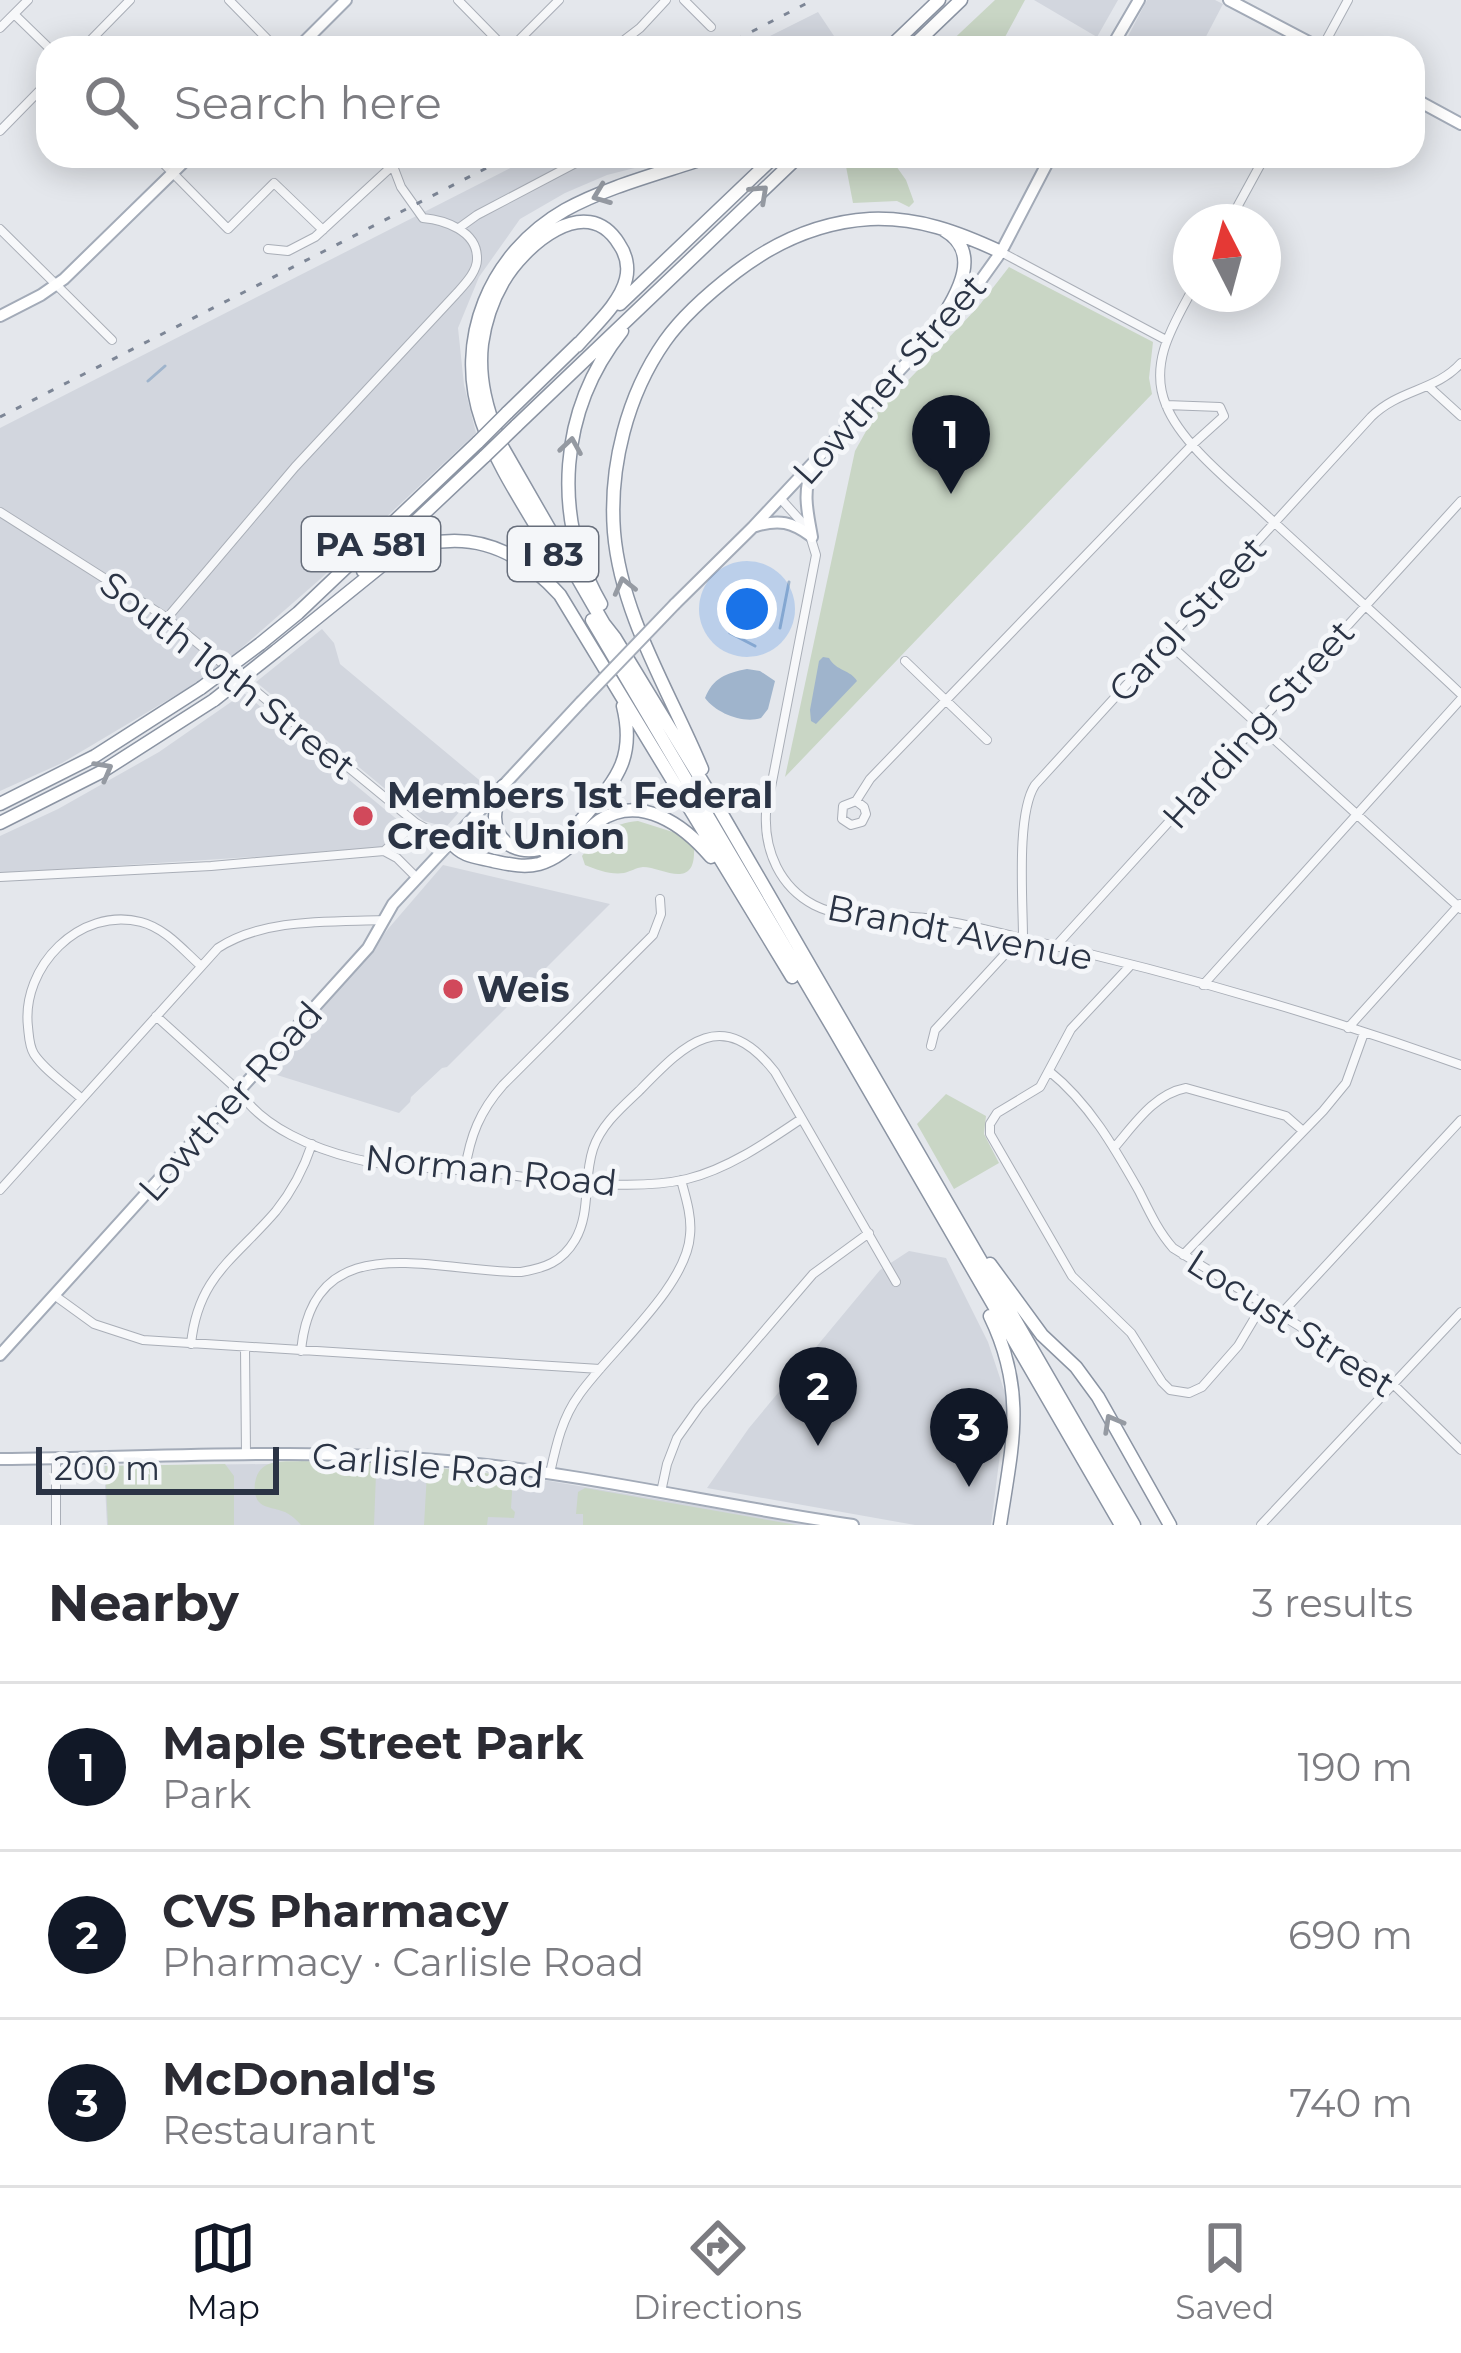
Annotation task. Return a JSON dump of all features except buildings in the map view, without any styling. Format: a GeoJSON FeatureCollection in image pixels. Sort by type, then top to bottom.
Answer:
{"type":"FeatureCollection","features":[{"type":"Feature","properties":{"kind":"highway"},"geometry":{"type":"LineString","coordinates":[[902,36],[939,0]]}},
{"type":"Feature","properties":{"kind":"highway"},"geometry":{"type":"LineString","coordinates":[[924,36],[961,0]]}},
{"type":"Feature","properties":{"kind":"highway","name":"I 83"},"geometry":{"type":"LineString","coordinates":[[678,168],[570,207],[514,251],[486,295],[478,319],[471,364],[476,402],[506,474],[1121,1525]]}},
{"type":"Feature","properties":{"kind":"highway","name":"PA 581"},"geometry":{"type":"LineString","coordinates":[[0,823],[103,771],[214,700],[282,646],[485,456],[511,419],[577,346],[763,168]]}},
{"type":"Feature","properties":{"kind":"highway","name":"I 83"},"geometry":{"type":"LineString","coordinates":[[786,168],[660,287],[603,359],[583,399],[571,440],[572,526],[586,574],[614,627],[615,638],[1134,1525]]}},
{"type":"Feature","properties":{"kind":"highway"},"geometry":{"type":"LineString","coordinates":[[719,809],[634,620],[620,572],[615,479],[640,385],[665,340],[706,295],[764,251],[793,237],[841,222],[872,219],[932,224],[1000,252]]}},
{"type":"Feature","properties":{"kind":"highway"},"geometry":{"type":"LineString","coordinates":[[577,346],[619,296],[626,280],[626,260],[618,241],[586,221],[551,232],[508,274],[488,314],[481,380],[490,419],[507,459],[615,638]]}},
{"type":"Feature","properties":{"kind":"highway"},"geometry":{"type":"LineString","coordinates":[[931,337],[961,284],[965,263],[953,236],[932,224]]}},
{"type":"Feature","properties":{"kind":"highway","name":"PA 581"},"geometry":{"type":"LineString","coordinates":[[0,804],[95,756],[260,644],[478,442],[511,419],[660,287]]}},
{"type":"Feature","properties":{"kind":"highway"},"geometry":{"type":"LineString","coordinates":[[282,646],[396,554],[425,544],[472,541],[502,549],[546,579],[914,1171]]}},
{"type":"Feature","properties":{"kind":"highway"},"geometry":{"type":"LineString","coordinates":[[452,843],[522,859],[546,853],[561,840],[608,789],[625,758],[626,719],[611,677]]}},
{"type":"Feature","properties":{"kind":"highway"},"geometry":{"type":"LineString","coordinates":[[503,786],[495,818],[506,842],[531,852],[561,840]]}},
{"type":"Feature","properties":{"kind":"highway"},"geometry":{"type":"LineString","coordinates":[[452,843],[464,854],[525,866],[551,860],[610,815],[642,810],[689,834],[738,890]]}},
{"type":"Feature","properties":{"kind":"highway"},"geometry":{"type":"LineString","coordinates":[[953,1214],[1042,1335],[1084,1377],[1170,1525]]}},
{"type":"Feature","properties":{"kind":"highway"},"geometry":{"type":"LineString","coordinates":[[966,1260],[998,1331],[1014,1392],[1014,1430],[1000,1525]]}},
{"type":"Feature","properties":{"kind":"main road"},"geometry":{"type":"LineString","coordinates":[[310,36],[346,0]]}},
{"type":"Feature","properties":{"kind":"main road"},"geometry":{"type":"LineString","coordinates":[[1118,36],[1138,0]]}},
{"type":"Feature","properties":{"kind":"main road"},"geometry":{"type":"LineString","coordinates":[[1229,0],[1298,36]]}},
{"type":"Feature","properties":{"kind":"main road"},"geometry":{"type":"LineString","coordinates":[[1425,103],[1459,119]]}},
{"type":"Feature","properties":{"kind":"main road"},"geometry":{"type":"LineString","coordinates":[[0,316],[57,285],[177,168]]}},
{"type":"Feature","properties":{"kind":"main road","name":"Lowther Street"},"geometry":{"type":"LineString","coordinates":[[452,843],[971,294],[1046,168]]}},
{"type":"Feature","properties":{"kind":"main road"},"geometry":{"type":"LineString","coordinates":[[812,537],[806,497],[808,478],[818,458]]}},
{"type":"Feature","properties":{"kind":"main road"},"geometry":{"type":"LineString","coordinates":[[753,527],[789,523],[812,537]]}},
{"type":"Feature","properties":{"kind":"main road","name":"Lowther Road"},"geometry":{"type":"LineString","coordinates":[[0,1355],[368,948],[393,904],[452,843]]}},
{"type":"Feature","properties":{"kind":"main road","name":"Carlisle Road"},"geometry":{"type":"LineString","coordinates":[[0,1459],[373,1456],[479,1464],[853,1525]]}},
{"type":"Feature","properties":{"kind":"street"},"geometry":{"type":"LineString","coordinates":[[0,28],[28,0]]}},
{"type":"Feature","properties":{"kind":"street"},"geometry":{"type":"LineString","coordinates":[[94,36],[130,0]]}},
{"type":"Feature","properties":{"kind":"street"},"geometry":{"type":"LineString","coordinates":[[230,0],[264,36]]}},
{"type":"Feature","properties":{"kind":"street"},"geometry":{"type":"LineString","coordinates":[[458,0],[496,36]]}},
{"type":"Feature","properties":{"kind":"street"},"geometry":{"type":"LineString","coordinates":[[521,36],[559,0]]}},
{"type":"Feature","properties":{"kind":"street"},"geometry":{"type":"LineString","coordinates":[[630,36],[666,0]]}},
{"type":"Feature","properties":{"kind":"street"},"geometry":{"type":"LineString","coordinates":[[684,0],[711,27]]}},
{"type":"Feature","properties":{"kind":"street"},"geometry":{"type":"LineString","coordinates":[[1328,36],[1348,0]]}},
{"type":"Feature","properties":{"kind":"street"},"geometry":{"type":"LineString","coordinates":[[14,14],[37,36]]}},
{"type":"Feature","properties":{"kind":"street"},"geometry":{"type":"LineString","coordinates":[[0,131],[36,94]]}},
{"type":"Feature","properties":{"kind":"street"},"geometry":{"type":"LineString","coordinates":[[167,168],[228,229],[274,183],[323,230]]}},
{"type":"Feature","properties":{"kind":"street"},"geometry":{"type":"LineString","coordinates":[[268,249],[295,249],[392,168]]}},
{"type":"Feature","properties":{"kind":"street"},"geometry":{"type":"LineString","coordinates":[[167,618],[284,479],[456,295],[477,263],[473,246],[458,228],[423,218],[401,187],[395,168]]}},
{"type":"Feature","properties":{"kind":"street"},"geometry":{"type":"LineString","coordinates":[[458,228],[566,168]]}},
{"type":"Feature","properties":{"kind":"street"},"geometry":{"type":"LineString","coordinates":[[1239,204],[1258,168]]}},
{"type":"Feature","properties":{"kind":"street"},"geometry":{"type":"LineString","coordinates":[[0,229],[112,340]]}},
{"type":"Feature","properties":{"kind":"street"},"geometry":{"type":"LineString","coordinates":[[1000,252],[1166,340]]}},
{"type":"Feature","properties":{"kind":"street"},"geometry":{"type":"LineString","coordinates":[[1181,312],[1166,340],[1160,374],[1166,406],[1192,443],[1461,697],[1203,985]]}},
{"type":"Feature","properties":{"kind":"street","name":"Carol Street"},"geometry":{"type":"LineString","coordinates":[[1022,938],[1029,795],[1383,405],[1428,386],[1461,363]]}},
{"type":"Feature","properties":{"kind":"street"},"geometry":{"type":"LineString","coordinates":[[1428,386],[1461,416]]}},
{"type":"Feature","properties":{"kind":"street"},"geometry":{"type":"LineString","coordinates":[[856,801],[870,779],[1192,443],[1222,421],[1220,407],[1166,406]]}},
{"type":"Feature","properties":{"kind":"street"},"geometry":{"type":"LineString","coordinates":[[780,498],[812,537]]}},
{"type":"Feature","properties":{"kind":"street","name":"Harding Street"},"geometry":{"type":"LineString","coordinates":[[1055,947],[1461,501]]}},
{"type":"Feature","properties":{"kind":"street","name":"South 10th Street"},"geometry":{"type":"LineString","coordinates":[[0,512],[167,618],[416,823],[452,843]]}},
{"type":"Feature","properties":{"kind":"street","name":"Brandt Avenue"},"geometry":{"type":"LineString","coordinates":[[812,537],[817,565],[766,813],[768,844],[778,869],[798,894],[827,911],[921,918],[1022,938],[1203,985],[1461,1065]]}},
{"type":"Feature","properties":{"kind":"street"},"geometry":{"type":"LineString","coordinates":[[1167,642],[1460,906],[1348,1028]]}},
{"type":"Feature","properties":{"kind":"street"},"geometry":{"type":"LineString","coordinates":[[905,662],[987,740]]}},
{"type":"Feature","properties":{"kind":"street"},"geometry":{"type":"LineString","coordinates":[[384,851],[416,823]]}},
{"type":"Feature","properties":{"kind":"street"},"geometry":{"type":"LineString","coordinates":[[0,877],[384,851],[397,857],[418,879]]}},
{"type":"Feature","properties":{"kind":"street"},"geometry":{"type":"LineString","coordinates":[[465,1170],[483,1109],[652,935],[661,914],[660,899]]}},
{"type":"Feature","properties":{"kind":"street"},"geometry":{"type":"LineString","coordinates":[[82,1099],[30,1045],[28,1004],[36,976],[50,955],[88,928],[130,920],[162,932],[201,966]]}},
{"type":"Feature","properties":{"kind":"street"},"geometry":{"type":"LineString","coordinates":[[0,1190],[213,952],[229,941],[276,927],[383,920]]}},
{"type":"Feature","properties":{"kind":"street"},"geometry":{"type":"LineString","coordinates":[[931,1046],[934,1030],[1022,938]]}},
{"type":"Feature","properties":{"kind":"street"},"geometry":{"type":"LineString","coordinates":[[1130,966],[1071,1029],[1036,1091],[997,1113],[990,1134],[1072,1276],[1131,1333],[1165,1386],[1181,1393],[1202,1387],[1238,1346],[1263,1304]]}},
{"type":"Feature","properties":{"kind":"street","name":"Norman Road"},"geometry":{"type":"LineString","coordinates":[[156,1016],[248,1104],[290,1134],[370,1162],[586,1181],[681,1180],[718,1168],[802,1119]]}},
{"type":"Feature","properties":{"kind":"street"},"geometry":{"type":"LineString","coordinates":[[1183,1256],[1346,1083],[1364,1033]]}},
{"type":"Feature","properties":{"kind":"street"},"geometry":{"type":"LineString","coordinates":[[301,1351],[313,1304],[334,1280],[356,1267],[394,1262],[512,1272],[536,1270],[558,1261],[583,1224],[592,1149],[605,1125],[678,1052],[702,1039],[725,1037],[754,1048],[775,1072],[896,1282]]}},
{"type":"Feature","properties":{"kind":"street","name":"Locust Street"},"geometry":{"type":"LineString","coordinates":[[1048,1071],[1082,1102],[1173,1248],[1393,1384],[1461,1450]]}},
{"type":"Feature","properties":{"kind":"street"},"geometry":{"type":"LineString","coordinates":[[1114,1148],[1160,1099],[1186,1088],[1286,1116],[1304,1131]]}},
{"type":"Feature","properties":{"kind":"street"},"geometry":{"type":"LineString","coordinates":[[1280,1315],[1461,1120]]}},
{"type":"Feature","properties":{"kind":"street"},"geometry":{"type":"LineString","coordinates":[[191,1344],[204,1291],[286,1197],[312,1144]]}},
{"type":"Feature","properties":{"kind":"street"},"geometry":{"type":"LineString","coordinates":[[550,1474],[572,1405],[670,1284],[686,1255],[691,1233],[681,1180]]}},
{"type":"Feature","properties":{"kind":"street"},"geometry":{"type":"LineString","coordinates":[[661,1492],[677,1438],[699,1407],[813,1274],[866,1235]]}},
{"type":"Feature","properties":{"kind":"street"},"geometry":{"type":"LineString","coordinates":[[54,1295],[85,1319],[142,1340],[600,1369]]}},
{"type":"Feature","properties":{"kind":"street"},"geometry":{"type":"LineString","coordinates":[[1261,1525],[1461,1312]]}},
{"type":"Feature","properties":{"kind":"street"},"geometry":{"type":"LineString","coordinates":[[245,1348],[246,1455]]}},
{"type":"Feature","properties":{"kind":"street"},"geometry":{"type":"LineString","coordinates":[[56,1459],[56,1525]]}},
{"type":"Feature","properties":{"kind":"shaded area"},"geometry":{"type":"Polygon","coordinates":[[[1034,0],[1118,0],[1095,36],[1034,0]]]}},
{"type":"Feature","properties":{"kind":"shaded area"},"geometry":{"type":"Polygon","coordinates":[[[1147,0],[1223,4],[1206,36],[1128,36],[1147,0]]]}},
{"type":"Feature","properties":{"kind":"shaded area"},"geometry":{"type":"Polygon","coordinates":[[[818,12],[834,36],[770,36],[818,12]]]}},
{"type":"Feature","properties":{"kind":"shaded area"},"geometry":{"type":"Polygon","coordinates":[[[510,168],[635,168],[565,193],[520,219],[479,277],[458,328],[464,385],[476,433],[238,651],[188,688],[62,763],[0,791],[0,428],[510,168]]]}},
{"type":"Feature","properties":{"kind":"shaded area"},"geometry":{"type":"Polygon","coordinates":[[[322,629],[334,643],[340,664],[484,784],[446,827],[424,821],[256,682],[322,629]]]}},
{"type":"Feature","properties":{"kind":"shaded area"},"geometry":{"type":"Polygon","coordinates":[[[244,693],[405,826],[379,849],[0,873],[0,836],[159,752],[244,693]]]}},
{"type":"Feature","properties":{"kind":"shaded area"},"geometry":{"type":"Polygon","coordinates":[[[443,865],[610,904],[399,1113],[264,1071],[369,955],[443,865]]]}},
{"type":"Feature","properties":{"kind":"shaded area"},"geometry":{"type":"Polygon","coordinates":[[[909,1251],[946,1258],[988,1342],[1007,1399],[991,1525],[915,1525],[707,1488],[749,1428],[880,1270],[909,1251]]]}},
{"type":"Feature","properties":{"kind":"shaded area"},"geometry":{"type":"Polygon","coordinates":[[[380,1465],[531,1478],[814,1525],[107,1525],[104,1466],[380,1465]]]}},
{"type":"Feature","properties":{"kind":"green space"},"geometry":{"type":"Polygon","coordinates":[[[995,0],[1025,0],[1006,36],[957,36],[995,0]]]}},
{"type":"Feature","properties":{"kind":"green space"},"geometry":{"type":"Polygon","coordinates":[[[846,168],[898,168],[914,202],[909,207],[897,201],[853,203],[846,168]]]}},
{"type":"Feature","properties":{"kind":"green space"},"geometry":{"type":"Polygon","coordinates":[[[1009,267],[1153,342],[1152,394],[785,777],[855,451],[875,415],[978,307],[1009,267]]]}},
{"type":"Feature","properties":{"kind":"green space"},"geometry":{"type":"Polygon","coordinates":[[[638,821],[676,833],[694,848],[690,870],[676,874],[643,867],[614,873],[585,865],[582,856],[600,837],[621,824],[638,821]]]}},
{"type":"Feature","properties":{"kind":"green space"},"geometry":{"type":"Polygon","coordinates":[[[946,1094],[986,1116],[984,1134],[999,1163],[954,1189],[917,1124],[946,1094]]]}},
{"type":"Feature","properties":{"kind":"green space"},"geometry":{"type":"Polygon","coordinates":[[[272,1463],[382,1463],[384,1469],[376,1474],[374,1525],[301,1525],[289,1514],[259,1502],[255,1485],[261,1469],[272,1463]]]}},
{"type":"Feature","properties":{"kind":"green space"},"geometry":{"type":"Polygon","coordinates":[[[225,1464],[234,1476],[234,1525],[108,1525],[105,1466],[225,1464]]]}},
{"type":"Feature","properties":{"kind":"green space"},"geometry":{"type":"Polygon","coordinates":[[[421,1466],[513,1476],[514,1518],[488,1517],[487,1525],[424,1525],[427,1473],[421,1466]]]}},
{"type":"Feature","properties":{"kind":"green space"},"geometry":{"type":"Polygon","coordinates":[[[585,1488],[797,1525],[583,1525],[583,1514],[576,1514],[578,1492],[585,1488]]]}},
{"type":"Feature","properties":{"kind":"water"},"geometry":{"type":"Polygon","coordinates":[[[823,657],[857,681],[816,724],[810,710],[823,657]]]}},
{"type":"Feature","properties":{"kind":"water"},"geometry":{"type":"Polygon","coordinates":[[[747,669],[775,681],[761,718],[730,716],[705,698],[721,678],[747,669]]]}},
{"type":"Feature","properties":{"kind":"waterway"},"geometry":{"type":"LineString","coordinates":[[148,381],[165,366]]}},
{"type":"Feature","properties":{"kind":"waterway"},"geometry":{"type":"LineString","coordinates":[[780,628],[789,582]]}},
{"type":"Feature","properties":{"kind":"waterway"},"geometry":{"type":"LineString","coordinates":[[730,633],[755,646]]}},
{"type":"Feature","properties":{"kind":"railway"},"geometry":{"type":"LineString","coordinates":[[743,36],[813,0]]}},
{"type":"Feature","properties":{"kind":"railway"},"geometry":{"type":"LineString","coordinates":[[0,417],[487,168]]}},
{"type":"Feature","properties":{"kind":"place","name":"Maple Street Park"},"geometry":{"type":"Point","coordinates":[951,494]}},
{"type":"Feature","properties":{"kind":"place","name":"Members 1st Federal Credit Union"},"geometry":{"type":"Point","coordinates":[363,816]}},
{"type":"Feature","properties":{"kind":"place","name":"Weis"},"geometry":{"type":"Point","coordinates":[453,989]}},
{"type":"Feature","properties":{"kind":"place","name":"CVS Pharmacy"},"geometry":{"type":"Point","coordinates":[818,1446]}},
{"type":"Feature","properties":{"kind":"place","name":"McDonald's"},"geometry":{"type":"Point","coordinates":[969,1487]}}]}
